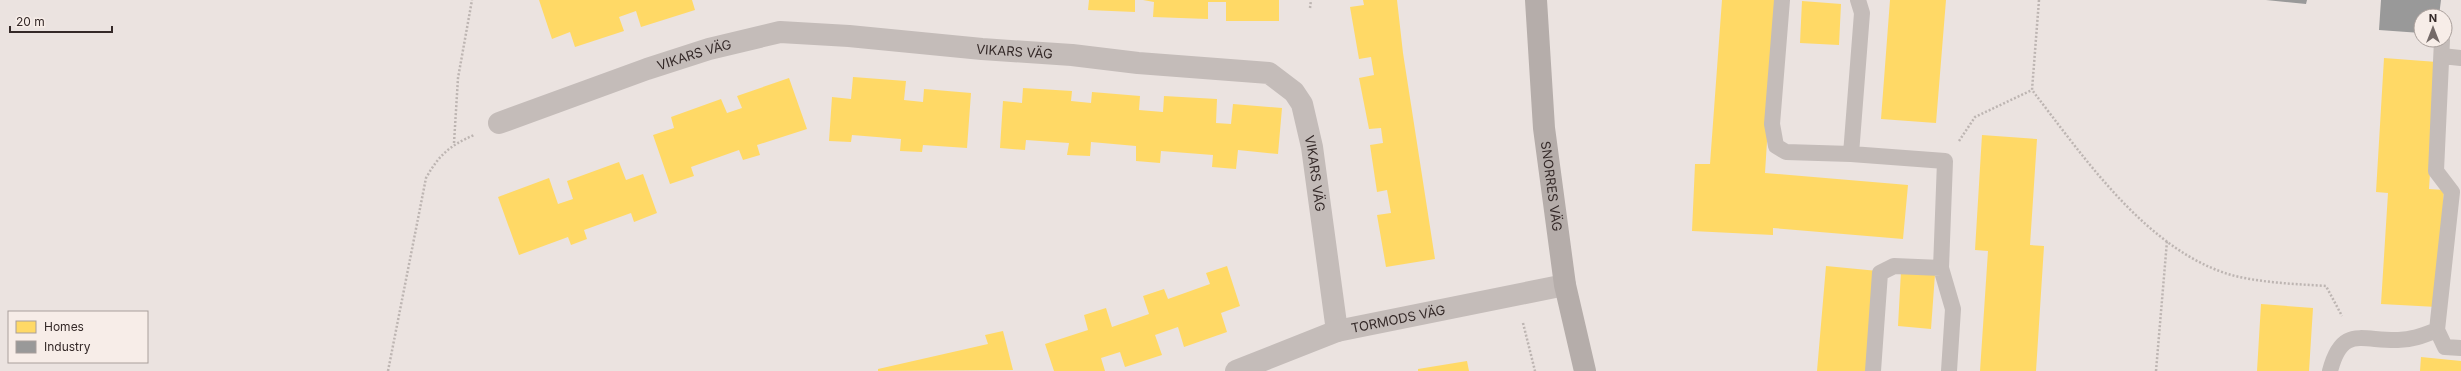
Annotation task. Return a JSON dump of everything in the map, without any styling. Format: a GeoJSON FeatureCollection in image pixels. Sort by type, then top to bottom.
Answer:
{"type":"FeatureCollection","features":[{"type":"Feature","properties":{"kind":"street","name":"SNORRES VÄG"},"geometry":{"type":"LineString","coordinates":[[1536,0],[1544,128],[1565,286],[1585,371]]}},
{"type":"Feature","properties":{"kind":"street","name":"VIKARS VÄG"},"geometry":{"type":"LineString","coordinates":[[499,123],[647,69],[709,49],[780,32],[849,36],[982,49],[1072,55],[1138,63],[1269,73],[1294,92],[1302,104],[1312,147],[1337,331]]}},
{"type":"Feature","properties":{"kind":"street","name":"TORMODS VÄG"},"geometry":{"type":"LineString","coordinates":[[1236,371],[1337,331],[1565,286]]}},
{"type":"Feature","properties":{"kind":"lane"},"geometry":{"type":"LineString","coordinates":[[1782,0],[1772,124],[1776,146],[1786,152],[1851,154],[1945,161],[1941,268],[1953,309],[1949,371]]}},
{"type":"Feature","properties":{"kind":"lane"},"geometry":{"type":"LineString","coordinates":[[1851,154],[1862,13],[1858,0]]}},
{"type":"Feature","properties":{"kind":"lane"},"geometry":{"type":"LineString","coordinates":[[2461,58],[2442,48],[2436,171],[2452,192],[2437,330],[2445,347],[2461,348]]}},
{"type":"Feature","properties":{"kind":"lane"},"geometry":{"type":"LineString","coordinates":[[1873,371],[1880,273],[1894,266],[1941,268]]}},
{"type":"Feature","properties":{"kind":"lane"},"geometry":{"type":"LineString","coordinates":[[2330,371],[2333,359],[2342,343],[2354,338],[2415,338],[2437,330]]}},
{"type":"Feature","properties":{"kind":"path"},"geometry":{"type":"LineString","coordinates":[[454,143],[458,78],[472,0]]}},
{"type":"Feature","properties":{"kind":"path"},"geometry":{"type":"LineString","coordinates":[[1310,8],[1311,0]]}},
{"type":"Feature","properties":{"kind":"path"},"geometry":{"type":"LineString","coordinates":[[2039,0],[2032,90],[2096,172],[2157,235],[2198,260],[2234,275],[2268,282],[2326,286],[2354,338]]}},
{"type":"Feature","properties":{"kind":"path"},"geometry":{"type":"LineString","coordinates":[[1945,161],[1975,117],[2032,90]]}},
{"type":"Feature","properties":{"kind":"path"},"geometry":{"type":"LineString","coordinates":[[388,371],[426,178],[437,158],[454,143],[499,123]]}},
{"type":"Feature","properties":{"kind":"path"},"geometry":{"type":"LineString","coordinates":[[2156,371],[2168,241]]}},
{"type":"Feature","properties":{"kind":"path"},"geometry":{"type":"LineString","coordinates":[[1515,296],[1535,371]]}},
{"type":"Feature","properties":{"kind":"building: Homes"},"geometry":{"type":"Polygon","coordinates":[[[539,0],[692,0],[695,10],[641,27],[636,11],[619,17],[624,31],[575,47],[570,32],[552,39],[539,0]]]}},
{"type":"Feature","properties":{"kind":"building: Homes"},"geometry":{"type":"Polygon","coordinates":[[[1089,0],[1135,0],[1135,12],[1088,10],[1089,0]]]}},
{"type":"Feature","properties":{"kind":"building: Homes"},"geometry":{"type":"Polygon","coordinates":[[[1143,0],[1279,0],[1279,21],[1226,21],[1226,2],[1208,2],[1208,19],[1153,17],[1154,2],[1143,0]]]}},
{"type":"Feature","properties":{"kind":"building: Homes"},"geometry":{"type":"Polygon","coordinates":[[[1363,0],[1397,0],[1403,53],[1435,259],[1386,267],[1377,215],[1391,213],[1387,190],[1377,192],[1370,145],[1383,143],[1381,128],[1369,129],[1359,78],[1374,75],[1371,57],[1359,59],[1350,7],[1364,5],[1363,0]]]}},
{"type":"Feature","properties":{"kind":"building: Homes"},"geometry":{"type":"Polygon","coordinates":[[[1722,0],[1776,0],[1765,173],[1908,185],[1903,239],[1773,228],[1773,235],[1692,231],[1695,164],[1710,164],[1722,0]]]}},
{"type":"Feature","properties":{"kind":"building: Homes"},"geometry":{"type":"Polygon","coordinates":[[[1890,0],[1946,0],[1936,123],[1881,119],[1890,0]]]}},
{"type":"Feature","properties":{"kind":"building: Homes"},"geometry":{"type":"Polygon","coordinates":[[[1802,1],[1841,4],[1839,45],[1800,43],[1802,1]]]}},
{"type":"Feature","properties":{"kind":"building: Homes"},"geometry":{"type":"Polygon","coordinates":[[[2384,58],[2437,62],[2429,189],[2444,190],[2437,307],[2381,304],[2388,193],[2376,192],[2384,58]]]}},
{"type":"Feature","properties":{"kind":"building: Homes"},"geometry":{"type":"Polygon","coordinates":[[[853,77],[906,81],[904,100],[923,102],[924,89],[971,93],[967,148],[923,145],[922,152],[900,151],[901,139],[852,135],[851,142],[829,141],[832,97],[851,99],[853,77]]]}},
{"type":"Feature","properties":{"kind":"building: Homes"},"geometry":{"type":"Polygon","coordinates":[[[789,78],[807,129],[757,145],[760,155],[743,160],[739,150],[691,167],[694,176],[670,184],[653,135],[674,128],[671,117],[721,99],[727,113],[742,108],[737,96],[789,78]]]}},
{"type":"Feature","properties":{"kind":"building: Homes"},"geometry":{"type":"Polygon","coordinates":[[[1023,88],[1072,91],[1071,101],[1091,103],[1092,92],[1140,96],[1139,110],[1163,112],[1164,96],[1217,99],[1216,123],[1231,124],[1233,104],[1282,108],[1278,154],[1238,150],[1236,169],[1212,167],[1213,155],[1161,151],[1160,163],[1136,161],[1136,146],[1091,142],[1090,156],[1067,155],[1069,143],[1026,140],[1025,150],[1000,148],[1003,101],[1022,103],[1023,88]]]}},
{"type":"Feature","properties":{"kind":"building: Homes"},"geometry":{"type":"Polygon","coordinates":[[[1982,135],[2037,139],[2030,245],[2044,246],[2036,371],[1980,371],[1988,251],[1975,250],[1982,135]]]}},
{"type":"Feature","properties":{"kind":"building: Homes"},"geometry":{"type":"Polygon","coordinates":[[[619,162],[626,180],[643,174],[657,213],[634,222],[631,213],[584,230],[587,239],[571,245],[568,237],[519,255],[498,197],[549,178],[558,204],[573,199],[567,181],[619,162]]]}},
{"type":"Feature","properties":{"kind":"building: Homes"},"geometry":{"type":"Polygon","coordinates":[[[1227,266],[1240,306],[1221,313],[1227,332],[1184,347],[1178,327],[1155,335],[1162,355],[1125,367],[1120,352],[1101,358],[1105,371],[1054,371],[1045,344],[1088,330],[1084,315],[1106,308],[1112,327],[1149,314],[1143,296],[1164,289],[1168,299],[1210,284],[1206,273],[1227,266]]]}},
{"type":"Feature","properties":{"kind":"building: Homes"},"geometry":{"type":"Polygon","coordinates":[[[1826,266],[1878,271],[1870,371],[1817,371],[1826,266]]]}},
{"type":"Feature","properties":{"kind":"building: Homes"},"geometry":{"type":"Polygon","coordinates":[[[1901,271],[1935,274],[1931,329],[1898,326],[1901,271]]]}},
{"type":"Feature","properties":{"kind":"building: Homes"},"geometry":{"type":"Polygon","coordinates":[[[2261,304],[2313,308],[2309,371],[2257,371],[2261,304]]]}},
{"type":"Feature","properties":{"kind":"building: Homes"},"geometry":{"type":"Polygon","coordinates":[[[1003,331],[1013,370],[878,371],[878,369],[988,344],[985,335],[1003,331]]]}},
{"type":"Feature","properties":{"kind":"building: Homes"},"geometry":{"type":"Polygon","coordinates":[[[2421,357],[2461,361],[2461,371],[2420,371],[2421,357]]]}},
{"type":"Feature","properties":{"kind":"building: Homes"},"geometry":{"type":"Polygon","coordinates":[[[1467,361],[1469,371],[1418,371],[1418,369],[1467,361]]]}},
{"type":"Feature","properties":{"kind":"building: Industry"},"geometry":{"type":"Polygon","coordinates":[[[2266,0],[2307,0],[2306,4],[2266,0]]]}},
{"type":"Feature","properties":{"kind":"building: Industry"},"geometry":{"type":"Polygon","coordinates":[[[2381,0],[2441,0],[2440,8],[2413,8],[2413,32],[2379,30],[2381,0]]]}}]}
